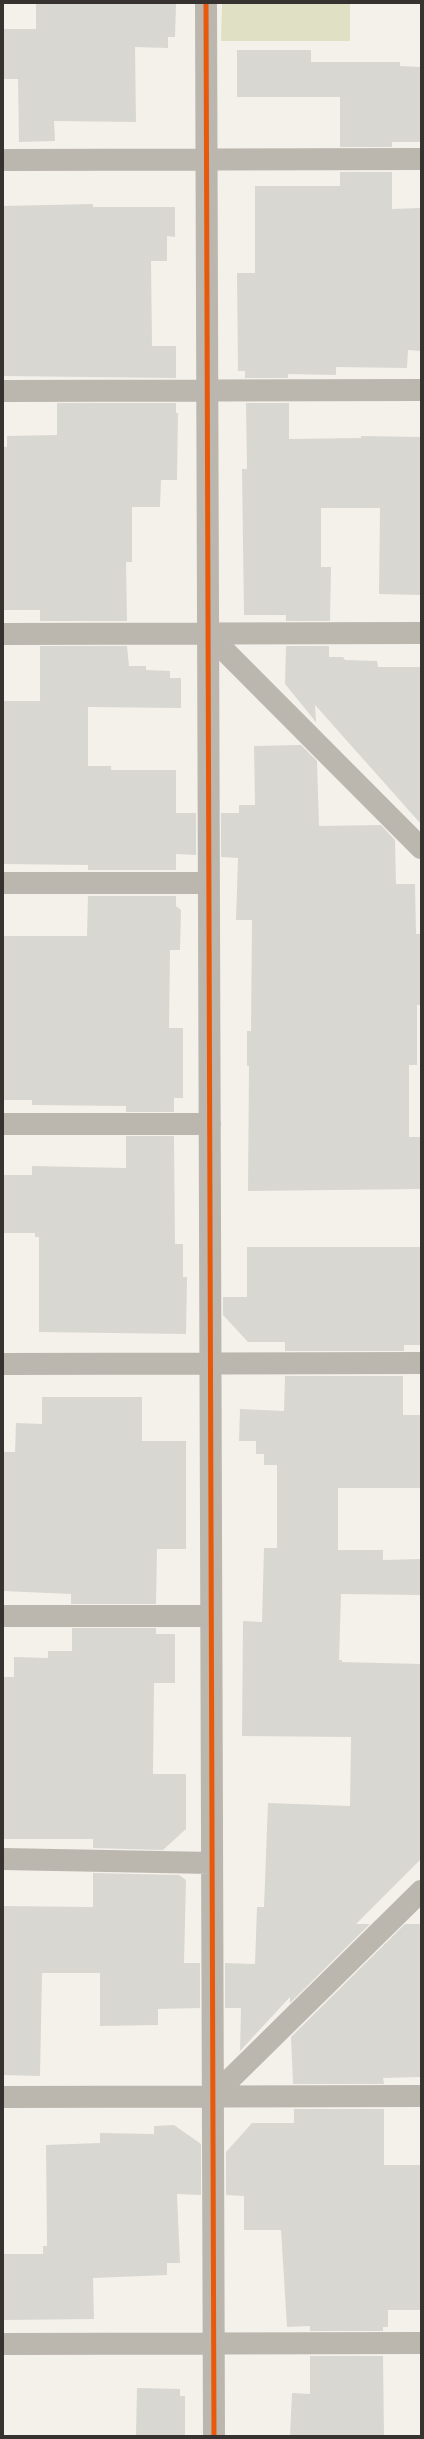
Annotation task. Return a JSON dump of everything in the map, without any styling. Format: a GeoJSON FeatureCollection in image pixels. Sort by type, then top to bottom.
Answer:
{"type":"FeatureCollection","features":[{"type":"Feature","properties":{"kind":"street"},"geometry":{"type":"LineString","coordinates":[[206,3],[214,2436]]}},
{"type":"Feature","properties":{"kind":"street"},"geometry":{"type":"LineString","coordinates":[[3,160],[421,159]]}},
{"type":"Feature","properties":{"kind":"street"},"geometry":{"type":"LineString","coordinates":[[3,391],[421,390]]}},
{"type":"Feature","properties":{"kind":"street"},"geometry":{"type":"LineString","coordinates":[[3,634],[421,633]]}},
{"type":"Feature","properties":{"kind":"street"},"geometry":{"type":"LineString","coordinates":[[208,634],[421,848]]}},
{"type":"Feature","properties":{"kind":"street"},"geometry":{"type":"LineString","coordinates":[[3,883],[209,883]]}},
{"type":"Feature","properties":{"kind":"street"},"geometry":{"type":"LineString","coordinates":[[3,1124],[210,1124]]}},
{"type":"Feature","properties":{"kind":"street"},"geometry":{"type":"LineString","coordinates":[[3,1364],[421,1363]]}},
{"type":"Feature","properties":{"kind":"street"},"geometry":{"type":"LineString","coordinates":[[3,1616],[211,1616]]}},
{"type":"Feature","properties":{"kind":"street"},"geometry":{"type":"LineString","coordinates":[[3,1859],[212,1863]]}},
{"type":"Feature","properties":{"kind":"street"},"geometry":{"type":"LineString","coordinates":[[213,2096],[421,1891]]}},
{"type":"Feature","properties":{"kind":"street"},"geometry":{"type":"LineString","coordinates":[[3,2097],[421,2096]]}},
{"type":"Feature","properties":{"kind":"street"},"geometry":{"type":"LineString","coordinates":[[3,2344],[421,2343]]}},
{"type":"Feature","properties":{"kind":"green space"},"geometry":{"type":"Polygon","coordinates":[[[222,3],[350,3],[350,41],[221,41],[222,3]]]}},
{"type":"Feature","properties":{"kind":"building"},"geometry":{"type":"Polygon","coordinates":[[[36,3],[176,3],[175,37],[168,37],[168,48],[135,47],[136,122],[54,121],[55,141],[19,142],[18,79],[4,79],[3,29],[36,29],[36,3]]]}},
{"type":"Feature","properties":{"kind":"building"},"geometry":{"type":"Polygon","coordinates":[[[237,50],[311,50],[311,62],[400,62],[400,66],[421,67],[421,142],[392,142],[392,147],[340,147],[340,97],[237,97],[237,50]]]}},
{"type":"Feature","properties":{"kind":"building"},"geometry":{"type":"Polygon","coordinates":[[[340,172],[392,172],[392,209],[421,208],[421,351],[408,350],[407,368],[336,367],[336,375],[288,374],[288,378],[245,378],[245,371],[238,371],[237,273],[255,273],[255,186],[340,186],[340,172]]]}},
{"type":"Feature","properties":{"kind":"building"},"geometry":{"type":"Polygon","coordinates":[[[93,204],[93,207],[175,207],[175,237],[167,236],[167,261],[151,261],[152,346],[176,346],[176,378],[3,376],[3,206],[93,204]]]}},
{"type":"Feature","properties":{"kind":"building"},"geometry":{"type":"Polygon","coordinates":[[[57,403],[176,403],[176,413],[178,413],[177,480],[161,480],[160,507],[132,507],[132,562],[126,562],[127,621],[40,621],[40,610],[3,610],[3,447],[7,447],[7,436],[57,435],[57,403]]]}},
{"type":"Feature","properties":{"kind":"building"},"geometry":{"type":"Polygon","coordinates":[[[246,403],[289,403],[289,439],[361,438],[361,436],[421,437],[421,595],[379,594],[380,508],[321,508],[321,567],[331,567],[330,621],[286,621],[286,615],[244,615],[242,469],[247,469],[246,403]]]}},
{"type":"Feature","properties":{"kind":"building"},"geometry":{"type":"Polygon","coordinates":[[[40,646],[127,646],[129,666],[146,666],[146,670],[170,671],[170,678],[181,678],[181,708],[88,707],[88,766],[111,766],[111,770],[176,770],[176,813],[196,813],[196,855],[176,854],[176,870],[88,870],[88,865],[3,864],[3,701],[40,701],[40,646]]]}},
{"type":"Feature","properties":{"kind":"building"},"geometry":{"type":"Polygon","coordinates":[[[286,646],[329,646],[329,657],[343,657],[345,660],[377,661],[378,667],[421,667],[421,824],[315,705],[316,722],[285,684],[286,646]]]}},
{"type":"Feature","properties":{"kind":"building"},"geometry":{"type":"Polygon","coordinates":[[[301,745],[317,761],[319,826],[381,825],[395,840],[396,884],[415,884],[416,934],[421,934],[421,1005],[417,1005],[417,1065],[409,1065],[409,1137],[421,1137],[421,1189],[248,1191],[249,1066],[247,1066],[247,1031],[251,1031],[252,920],[236,920],[238,858],[221,857],[221,813],[239,813],[239,805],[255,805],[254,746],[301,745]]]}},
{"type":"Feature","properties":{"kind":"building"},"geometry":{"type":"Polygon","coordinates":[[[88,896],[176,896],[176,906],[181,910],[180,950],[170,950],[169,1028],[183,1028],[183,1098],[174,1098],[174,1112],[126,1112],[126,1106],[32,1105],[32,1100],[3,1100],[3,936],[87,936],[88,896]]]}},
{"type":"Feature","properties":{"kind":"building"},"geometry":{"type":"Polygon","coordinates":[[[126,1136],[174,1136],[175,1244],[183,1244],[183,1277],[187,1277],[186,1334],[39,1332],[39,1237],[35,1237],[35,1233],[3,1233],[3,1175],[32,1175],[32,1166],[126,1168],[126,1136]]]}},
{"type":"Feature","properties":{"kind":"building"},"geometry":{"type":"Polygon","coordinates":[[[247,1247],[421,1247],[421,1345],[404,1345],[404,1351],[285,1351],[285,1342],[248,1342],[223,1315],[223,1297],[247,1297],[247,1247]]]}},
{"type":"Feature","properties":{"kind":"building"},"geometry":{"type":"Polygon","coordinates":[[[285,1376],[403,1376],[403,1415],[421,1415],[421,1488],[338,1488],[338,1550],[383,1550],[383,1560],[421,1559],[421,1595],[341,1594],[339,1660],[342,1660],[342,1662],[421,1664],[421,1859],[356,1924],[370,1924],[290,2003],[290,1997],[240,2051],[241,2008],[225,2008],[225,1963],[255,1964],[257,1907],[264,1907],[268,1803],[350,1806],[351,1737],[242,1736],[243,1621],[262,1622],[264,1548],[277,1548],[277,1465],[264,1465],[264,1454],[256,1454],[256,1441],[239,1441],[240,1409],[284,1411],[285,1376]]]}},
{"type":"Feature","properties":{"kind":"building"},"geometry":{"type":"Polygon","coordinates":[[[42,1397],[142,1397],[142,1441],[186,1441],[186,1549],[157,1549],[156,1604],[71,1604],[71,1594],[3,1591],[3,1452],[15,1452],[16,1423],[42,1424],[42,1397]]]}},
{"type":"Feature","properties":{"kind":"building"},"geometry":{"type":"Polygon","coordinates":[[[72,1628],[156,1628],[156,1634],[175,1634],[175,1683],[154,1683],[153,1774],[186,1774],[186,1829],[163,1850],[93,1848],[93,1839],[3,1839],[3,1677],[14,1677],[14,1657],[48,1658],[48,1651],[72,1651],[72,1628]]]}},
{"type":"Feature","properties":{"kind":"building"},"geometry":{"type":"Polygon","coordinates":[[[93,1873],[179,1875],[186,1880],[184,1963],[200,1963],[200,2008],[158,2009],[158,2025],[100,2026],[100,1973],[42,1973],[40,2076],[3,2075],[3,1906],[93,1907],[93,1873]]]}},
{"type":"Feature","properties":{"kind":"building"},"geometry":{"type":"Polygon","coordinates":[[[405,1924],[421,1924],[421,2077],[383,2078],[384,2084],[293,2084],[291,2037],[405,1924]]]}},
{"type":"Feature","properties":{"kind":"building"},"geometry":{"type":"Polygon","coordinates":[[[294,2109],[384,2109],[384,2165],[421,2165],[421,2310],[388,2310],[388,2327],[383,2327],[383,2331],[310,2331],[310,2326],[287,2327],[281,2230],[244,2230],[244,2196],[226,2195],[226,2152],[252,2123],[294,2123],[294,2109]]]}},
{"type":"Feature","properties":{"kind":"building"},"geometry":{"type":"Polygon","coordinates":[[[174,2125],[201,2144],[201,2195],[177,2194],[180,2263],[167,2263],[167,2275],[93,2278],[94,2319],[3,2320],[3,2254],[43,2254],[43,2246],[47,2246],[46,2145],[100,2143],[100,2133],[154,2134],[154,2126],[174,2125]]]}},
{"type":"Feature","properties":{"kind":"building"},"geometry":{"type":"Polygon","coordinates":[[[310,2356],[383,2356],[384,2436],[290,2436],[292,2393],[310,2394],[310,2356]]]}},
{"type":"Feature","properties":{"kind":"building"},"geometry":{"type":"Polygon","coordinates":[[[137,2388],[180,2389],[180,2396],[185,2396],[185,2436],[136,2436],[137,2388]]]}},
{"type":"Feature","properties":{"kind":"cycle path"},"geometry":{"type":"LineString","coordinates":[[206,3],[214,2436]]}}]}
